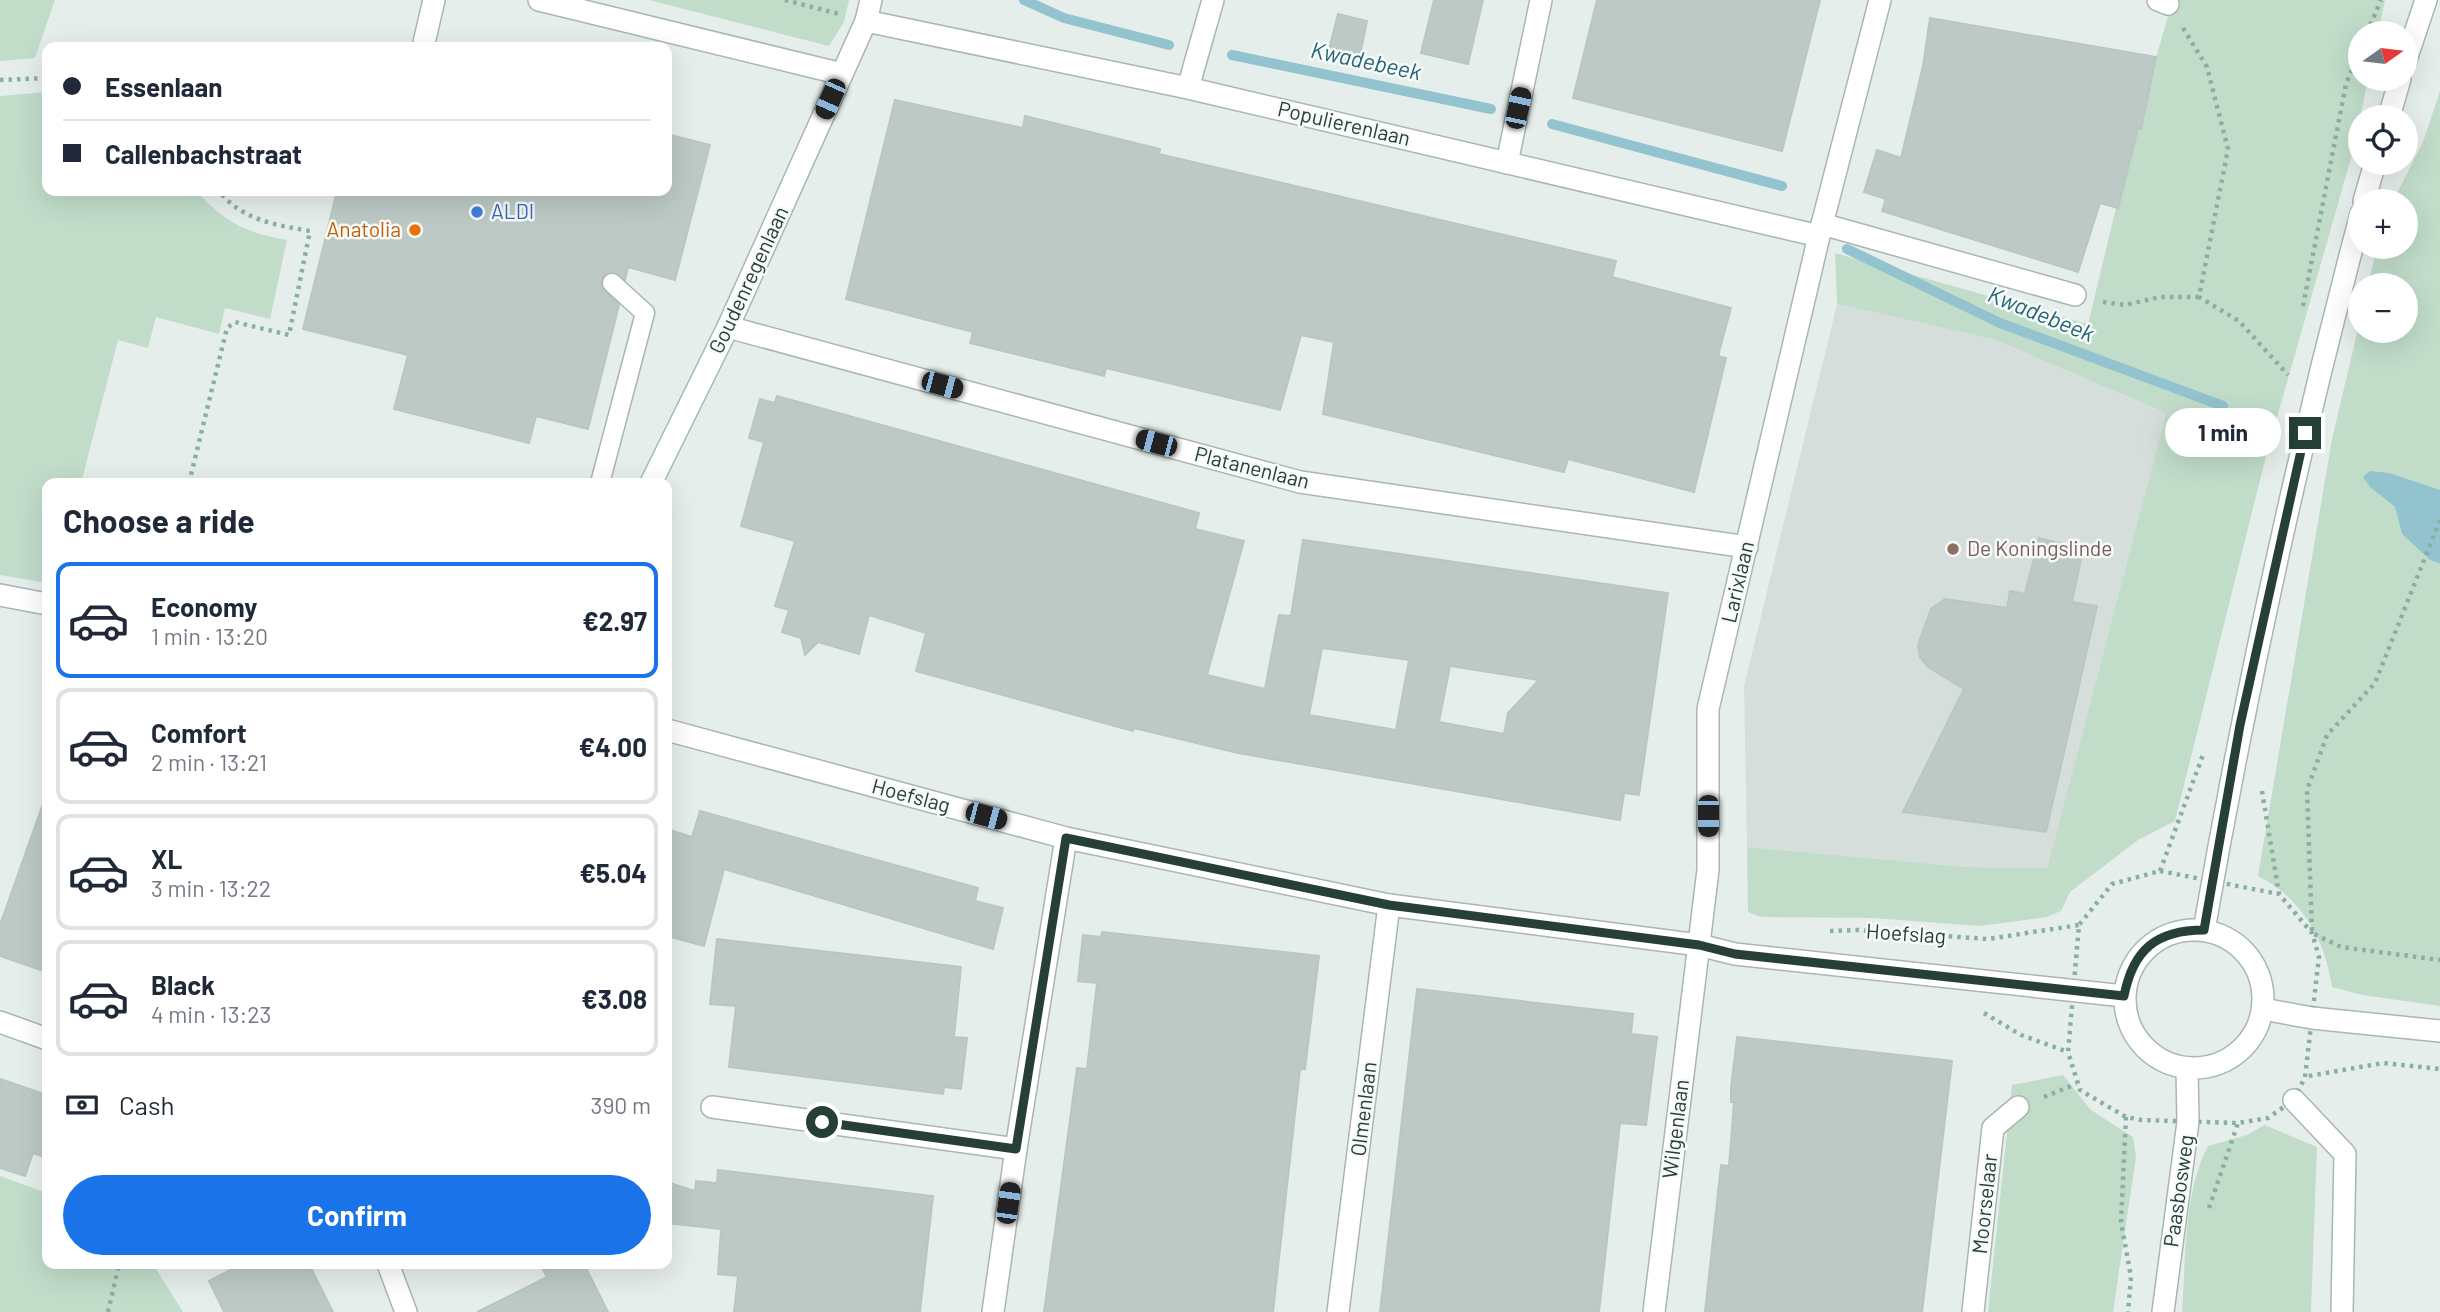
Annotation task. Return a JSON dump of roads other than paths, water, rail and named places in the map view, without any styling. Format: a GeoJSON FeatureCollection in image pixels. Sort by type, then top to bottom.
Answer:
{"type":"FeatureCollection","features":[{"type":"Feature","properties":{"kind":"street"},"geometry":{"type":"LineString","coordinates":[[424,42],[434,0]]}},
{"type":"Feature","properties":{"kind":"street"},"geometry":{"type":"LineString","coordinates":[[539,0],[842,74]]}},
{"type":"Feature","properties":{"kind":"street","name":"Goudenregenlaan"},"geometry":{"type":"LineString","coordinates":[[653,478],[728,327],[866,21],[871,0]]}},
{"type":"Feature","properties":{"kind":"street"},"geometry":{"type":"LineString","coordinates":[[1188,88],[1213,0]]}},
{"type":"Feature","properties":{"kind":"street"},"geometry":{"type":"LineString","coordinates":[[1507,163],[1541,0]]}},
{"type":"Feature","properties":{"kind":"street","name":"Larixlaan"},"geometry":{"type":"LineString","coordinates":[[1699,945],[1709,870],[1708,709],[1820,230],[1880,0]]}},
{"type":"Feature","properties":{"kind":"street"},"geometry":{"type":"LineString","coordinates":[[2418,24],[2426,0]]}},
{"type":"Feature","properties":{"kind":"street","name":"Populierenlaan"},"geometry":{"type":"LineString","coordinates":[[866,21],[1188,88],[1507,163],[1820,230]]}},
{"type":"Feature","properties":{"kind":"street"},"geometry":{"type":"LineString","coordinates":[[1820,230],[2075,295]]}},
{"type":"Feature","properties":{"kind":"street"},"geometry":{"type":"LineString","coordinates":[[2204,930],[2240,725],[2282,533],[2350,259]]}},
{"type":"Feature","properties":{"kind":"street","name":"Platanenlaan"},"geometry":{"type":"LineString","coordinates":[[728,327],[1300,482],[1746,547]]}},
{"type":"Feature","properties":{"kind":"street"},"geometry":{"type":"LineString","coordinates":[[0,595],[42,603]]}},
{"type":"Feature","properties":{"kind":"street","name":"Hoefslag"},"geometry":{"type":"LineString","coordinates":[[672,731],[1066,838],[1389,905],[1699,945],[1735,954],[2124,996]]}},
{"type":"Feature","properties":{"kind":"street"},"geometry":{"type":"LineString","coordinates":[[993,1312],[1066,838]]}},
{"type":"Feature","properties":{"kind":"street","name":"Olmenlaan"},"geometry":{"type":"LineString","coordinates":[[1338,1312],[1389,905]]}},
{"type":"Feature","properties":{"kind":"street"},"geometry":{"type":"LineString","coordinates":[[2181,930],[2204,930],[2225,936],[2243,949],[2259,977],[2263,1009],[2254,1035],[2237,1055],[2213,1066],[2187,1069],[2162,1062],[2141,1046],[2128,1023],[2124,996],[2128,974],[2140,953],[2159,939],[2181,930]]}},
{"type":"Feature","properties":{"kind":"street","name":"Wilgenlaan"},"geometry":{"type":"LineString","coordinates":[[1654,1312],[1699,945]]}},
{"type":"Feature","properties":{"kind":"street"},"geometry":{"type":"LineString","coordinates":[[2263,1009],[2312,1018],[2440,1031]]}},
{"type":"Feature","properties":{"kind":"street"},"geometry":{"type":"LineString","coordinates":[[0,1022],[42,1037]]}},
{"type":"Feature","properties":{"kind":"street","name":"Paasbosweg"},"geometry":{"type":"LineString","coordinates":[[2163,1312],[2188,1122],[2187,1069]]}},
{"type":"Feature","properties":{"kind":"street"},"geometry":{"type":"LineString","coordinates":[[2294,1100],[2345,1154],[2343,1312]]}},
{"type":"Feature","properties":{"kind":"street"},"geometry":{"type":"LineString","coordinates":[[712,1107],[1016,1149]]}},
{"type":"Feature","properties":{"kind":"street","name":"Moorselaar"},"geometry":{"type":"LineString","coordinates":[[1973,1312],[1993,1128],[2018,1107]]}},
{"type":"Feature","properties":{"kind":"street"},"geometry":{"type":"LineString","coordinates":[[390,1269],[406,1312]]}},
{"type":"Feature","properties":{"kind":"lane"},"geometry":{"type":"LineString","coordinates":[[601,478],[645,313],[612,283]]}},
{"type":"Feature","properties":{"kind":"water"},"geometry":{"type":"Polygon","coordinates":[[[2370,471],[2389,473],[2440,490],[2440,564],[2430,560],[2402,534],[2395,507],[2371,488],[2363,477],[2370,471]]]}},
{"type":"Feature","properties":{"kind":"waterway","name":"Kwadebeek"},"geometry":{"type":"LineString","coordinates":[[1024,0],[1064,18],[1169,45]]}},
{"type":"Feature","properties":{"kind":"waterway","name":"Kwadebeek"},"geometry":{"type":"LineString","coordinates":[[1232,55],[1491,109]]}},
{"type":"Feature","properties":{"kind":"waterway","name":"Kwadebeek"},"geometry":{"type":"LineString","coordinates":[[1552,124],[1782,186]]}},
{"type":"Feature","properties":{"kind":"waterway","name":"Kwadebeek"},"geometry":{"type":"LineString","coordinates":[[1847,249],[2000,323],[2223,406]]}},
{"type":"Feature","properties":{"kind":"place","name":"ALDI"},"geometry":{"type":"Point","coordinates":[477,212]}},
{"type":"Feature","properties":{"kind":"place","name":"Anatolia"},"geometry":{"type":"Point","coordinates":[415,230]}},
{"type":"Feature","properties":{"kind":"place","name":"De Koningslinde"},"geometry":{"type":"Point","coordinates":[1953,549]}}]}
